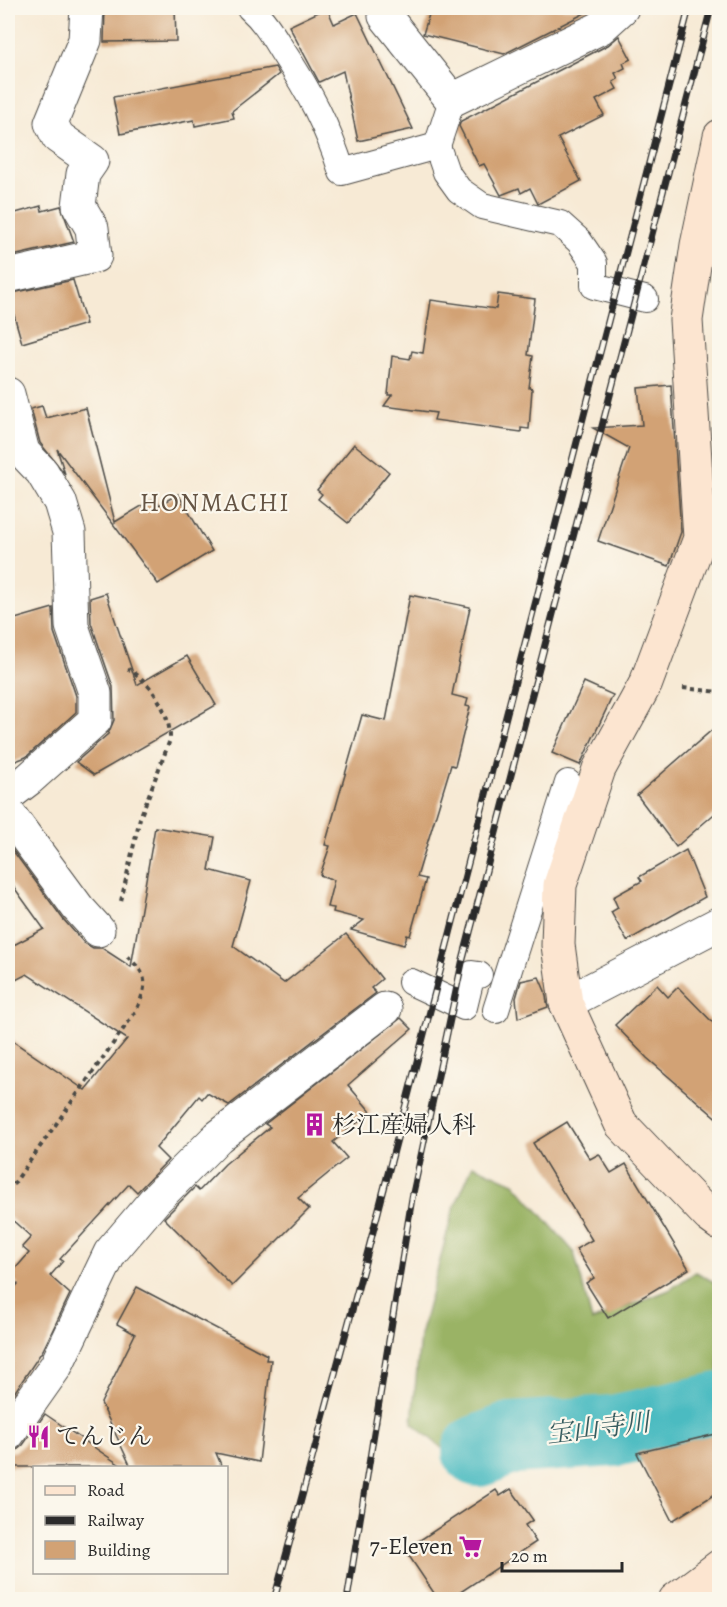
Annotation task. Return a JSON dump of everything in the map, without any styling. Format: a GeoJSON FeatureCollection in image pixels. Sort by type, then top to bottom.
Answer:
{"type":"FeatureCollection","features":[{"type":"Feature","properties":{"kind":"main road"},"geometry":{"type":"LineString","coordinates":[[720,136],[679,325],[700,538],[646,683],[599,770],[560,885],[558,945],[566,1003],[621,1124],[709,1216],[720,1224]]}},
{"type":"Feature","properties":{"kind":"main road"},"geometry":{"type":"LineString","coordinates":[[675,1599],[720,1566]]}},
{"type":"Feature","properties":{"kind":"street"},"geometry":{"type":"LineString","coordinates":[[8,276],[95,256],[92,228],[79,206],[83,174],[92,161],[58,136],[51,123],[85,40],[87,8]]}},
{"type":"Feature","properties":{"kind":"street"},"geometry":{"type":"LineString","coordinates":[[250,8],[261,17],[307,88],[329,130],[342,172],[437,146]]}},
{"type":"Feature","properties":{"kind":"street"},"geometry":{"type":"LineString","coordinates":[[387,8],[385,16],[452,100]]}},
{"type":"Feature","properties":{"kind":"street"},"geometry":{"type":"LineString","coordinates":[[622,8],[600,28],[452,100],[437,146],[446,172],[459,190],[482,206],[560,224],[579,241],[594,263],[594,286],[645,299]]}},
{"type":"Feature","properties":{"kind":"street"},"geometry":{"type":"LineString","coordinates":[[8,394],[15,456],[42,472],[60,502],[69,532],[72,626],[95,693],[95,720],[30,779],[8,795]]}},
{"type":"Feature","properties":{"kind":"street"},"geometry":{"type":"LineString","coordinates":[[496,1010],[568,783]]}},
{"type":"Feature","properties":{"kind":"street"},"geometry":{"type":"LineString","coordinates":[[8,813],[78,908],[98,930]]}},
{"type":"Feature","properties":{"kind":"street"},"geometry":{"type":"LineString","coordinates":[[566,1003],[720,923]]}},
{"type":"Feature","properties":{"kind":"street"},"geometry":{"type":"LineString","coordinates":[[411,982],[464,1007],[472,974],[479,975]]}},
{"type":"Feature","properties":{"kind":"street"},"geometry":{"type":"LineString","coordinates":[[8,1434],[56,1366],[110,1253],[155,1200],[218,1137],[385,1010]]}},
{"type":"Feature","properties":{"kind":"path"},"geometry":{"type":"LineString","coordinates":[[8,1192],[115,1042],[136,1011],[144,993],[145,976],[139,966],[98,930],[117,917],[140,818],[170,740],[171,728],[151,688],[141,676],[128,669],[114,670],[90,679]]}},
{"type":"Feature","properties":{"kind":"path"},"geometry":{"type":"LineString","coordinates":[[8,1221],[11,1255]]}},
{"type":"Feature","properties":{"kind":"green space"},"geometry":{"type":"Polygon","coordinates":[[[473,1165],[514,1183],[574,1252],[592,1321],[669,1290],[696,1272],[719,1285],[719,1401],[655,1414],[544,1471],[460,1463],[412,1423],[420,1336],[453,1211],[473,1165]]]}},
{"type":"Feature","properties":{"kind":"building"},"geometry":{"type":"Polygon","coordinates":[[[105,8],[175,8],[176,41],[104,42],[105,8]]]}},
{"type":"Feature","properties":{"kind":"building"},"geometry":{"type":"Polygon","coordinates":[[[327,8],[334,24],[357,13],[413,129],[358,141],[343,71],[319,82],[289,26],[327,8]]]}},
{"type":"Feature","properties":{"kind":"building"},"geometry":{"type":"Polygon","coordinates":[[[431,8],[595,8],[504,54],[423,34],[431,8]]]}},
{"type":"Feature","properties":{"kind":"building"},"geometry":{"type":"Polygon","coordinates":[[[619,36],[631,59],[623,63],[625,68],[615,73],[618,79],[613,82],[617,89],[596,100],[604,115],[558,138],[581,181],[538,204],[530,188],[521,193],[519,188],[501,195],[484,164],[479,166],[459,126],[461,121],[608,45],[619,36]]]}},
{"type":"Feature","properties":{"kind":"building"},"geometry":{"type":"Polygon","coordinates":[[[275,67],[279,74],[232,111],[234,118],[195,126],[194,120],[120,134],[113,97],[275,67]]]}},
{"type":"Feature","properties":{"kind":"building"},"geometry":{"type":"Polygon","coordinates":[[[41,206],[42,211],[61,206],[74,242],[8,257],[8,215],[41,206]]]}},
{"type":"Feature","properties":{"kind":"building"},"geometry":{"type":"Polygon","coordinates":[[[73,280],[86,324],[22,343],[8,294],[73,280]]]}},
{"type":"Feature","properties":{"kind":"building"},"geometry":{"type":"Polygon","coordinates":[[[498,294],[535,299],[528,355],[533,356],[529,388],[532,389],[529,429],[521,428],[521,432],[434,420],[436,413],[384,406],[392,395],[388,395],[392,356],[410,359],[412,351],[423,353],[431,300],[496,309],[498,294]]]}},
{"type":"Feature","properties":{"kind":"building"},"geometry":{"type":"Polygon","coordinates":[[[671,385],[681,532],[669,566],[598,541],[629,448],[593,428],[642,425],[638,388],[671,385]]]}},
{"type":"Feature","properties":{"kind":"building"},"geometry":{"type":"Polygon","coordinates":[[[42,406],[46,418],[86,408],[115,522],[155,498],[159,505],[178,494],[212,551],[158,584],[57,449],[65,474],[40,443],[31,409],[42,406]]]}},
{"type":"Feature","properties":{"kind":"building"},"geometry":{"type":"Polygon","coordinates":[[[354,444],[389,472],[348,523],[318,499],[322,494],[317,490],[354,444]]]}},
{"type":"Feature","properties":{"kind":"building"},"geometry":{"type":"Polygon","coordinates":[[[106,593],[137,685],[187,656],[216,705],[94,775],[76,762],[108,734],[114,720],[113,687],[91,623],[90,598],[106,593]]]}},
{"type":"Feature","properties":{"kind":"building"},"geometry":{"type":"Polygon","coordinates":[[[410,595],[470,607],[452,695],[468,699],[466,706],[470,707],[455,766],[451,765],[417,877],[426,879],[410,936],[407,935],[404,945],[351,930],[364,920],[333,912],[334,908],[327,907],[334,880],[320,875],[330,846],[325,845],[362,715],[386,721],[410,595]]]}},
{"type":"Feature","properties":{"kind":"building"},"geometry":{"type":"Polygon","coordinates":[[[53,608],[54,632],[76,696],[76,712],[26,757],[8,764],[8,621],[53,608]]]}},
{"type":"Feature","properties":{"kind":"building"},"geometry":{"type":"Polygon","coordinates":[[[584,682],[613,695],[580,765],[552,753],[584,682]]]}},
{"type":"Feature","properties":{"kind":"building"},"geometry":{"type":"Polygon","coordinates":[[[720,723],[720,809],[676,847],[637,795],[720,723]]]}},
{"type":"Feature","properties":{"kind":"building"},"geometry":{"type":"Polygon","coordinates":[[[155,827],[215,837],[209,870],[251,881],[233,946],[284,983],[346,934],[382,979],[371,988],[376,993],[229,1105],[207,1093],[202,1099],[199,1096],[156,1148],[168,1160],[137,1192],[129,1184],[60,1259],[63,1261],[50,1276],[70,1294],[43,1350],[8,1402],[8,1294],[18,1284],[9,1276],[29,1253],[22,1247],[31,1237],[8,1216],[8,1038],[85,1090],[127,1039],[27,974],[8,984],[8,948],[44,929],[8,879],[8,844],[63,919],[84,943],[93,948],[102,948],[131,967],[155,827]]]}},
{"type":"Feature","properties":{"kind":"building"},"geometry":{"type":"Polygon","coordinates":[[[686,850],[705,897],[627,941],[611,912],[618,908],[613,897],[642,881],[639,877],[686,850]]]}},
{"type":"Feature","properties":{"kind":"building"},"geometry":{"type":"Polygon","coordinates":[[[539,977],[548,1007],[518,1018],[516,998],[521,981],[539,977]]]}},
{"type":"Feature","properties":{"kind":"building"},"geometry":{"type":"Polygon","coordinates":[[[657,985],[668,997],[678,987],[720,1030],[720,1121],[647,1058],[615,1025],[657,985]]]}},
{"type":"Feature","properties":{"kind":"building"},"geometry":{"type":"Polygon","coordinates":[[[401,1018],[412,1029],[348,1085],[371,1112],[333,1142],[347,1158],[298,1198],[309,1209],[232,1286],[164,1218],[195,1187],[199,1191],[225,1164],[270,1127],[265,1124],[401,1018]]]}},
{"type":"Feature","properties":{"kind":"building"},"geometry":{"type":"Polygon","coordinates":[[[567,1122],[590,1159],[599,1154],[611,1173],[626,1164],[689,1269],[608,1318],[586,1283],[594,1278],[576,1249],[592,1240],[533,1143],[567,1122]]]}},
{"type":"Feature","properties":{"kind":"building"},"geometry":{"type":"Polygon","coordinates":[[[137,1287],[267,1355],[266,1360],[271,1360],[259,1462],[216,1453],[222,1466],[131,1466],[101,1403],[135,1334],[117,1324],[137,1287]]]}},
{"type":"Feature","properties":{"kind":"building"},"geometry":{"type":"Polygon","coordinates":[[[45,1414],[122,1466],[8,1467],[8,1453],[16,1451],[23,1445],[45,1414]]]}},
{"type":"Feature","properties":{"kind":"building"},"geometry":{"type":"Polygon","coordinates":[[[720,1433],[720,1491],[672,1521],[637,1453],[720,1433]]]}},
{"type":"Feature","properties":{"kind":"building","name":"7-Eleven"},"geometry":{"type":"Polygon","coordinates":[[[511,1489],[533,1520],[525,1525],[536,1542],[450,1599],[438,1599],[405,1550],[496,1490],[500,1496],[511,1489]]]}},
{"type":"Feature","properties":{"kind":"waterway","name":"宝山寺川"},"geometry":{"type":"LineString","coordinates":[[478,1451],[512,1438],[613,1431],[720,1408]]}},
{"type":"Feature","properties":{"kind":"railway"},"geometry":{"type":"LineString","coordinates":[[274,1600],[368,1251],[689,8]]}},
{"type":"Feature","properties":{"kind":"railway"},"geometry":{"type":"LineString","coordinates":[[348,1594],[412,1198],[462,963],[711,8]]}},
{"type":"Feature","properties":{"kind":"place","name":"杉江産婦人科"},"geometry":{"type":"Point","coordinates":[314,1125]}},
{"type":"Feature","properties":{"kind":"place","name":"てんじん"},"geometry":{"type":"Point","coordinates":[38,1436]}},
{"type":"Feature","properties":{"kind":"place","name":"7-Eleven"},"geometry":{"type":"Point","coordinates":[471,1546]}},
{"type":"Feature","properties":{"kind":"district","name":"HONMACHI"},"geometry":{"type":"Point","coordinates":[215,502]}}]}
